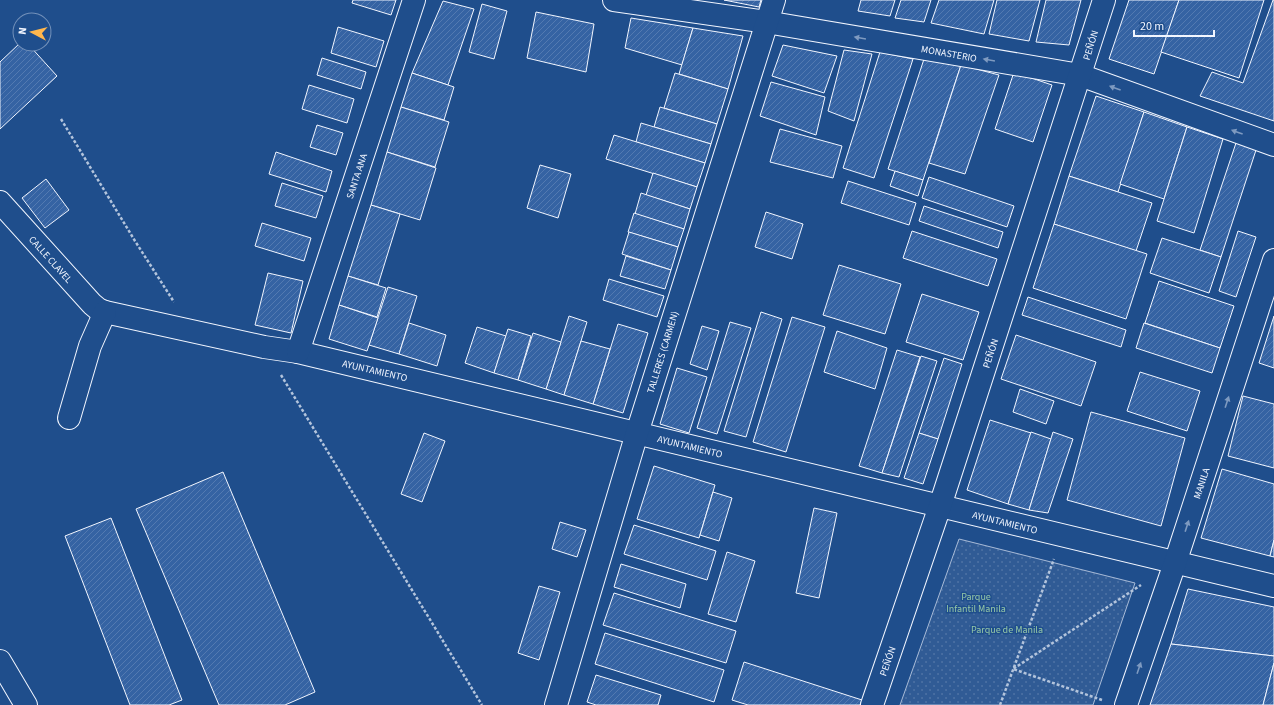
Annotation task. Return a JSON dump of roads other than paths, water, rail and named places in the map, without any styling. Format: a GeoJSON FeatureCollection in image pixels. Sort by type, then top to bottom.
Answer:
{"type":"FeatureCollection","features":[{"type":"Feature","properties":{"kind":"street","name":"SANTA ANA"},"geometry":{"type":"LineString","coordinates":[[298,352],[414,0]]}},
{"type":"Feature","properties":{"kind":"street","name":"MONASTERIO"},"geometry":{"type":"LineString","coordinates":[[614,0],[766,22],[1080,75],[1274,145]]}},
{"type":"Feature","properties":{"kind":"street","name":"TALLERES (CARMEN)"},"geometry":{"type":"LineString","coordinates":[[556,705],[637,433],[774,0]]}},
{"type":"Feature","properties":{"kind":"street","name":"PEÑÓN"},"geometry":{"type":"LineString","coordinates":[[872,705],[940,506],[1104,0]]}},
{"type":"Feature","properties":{"kind":"street","name":"CALLE CLAVEL"},"geometry":{"type":"LineString","coordinates":[[0,202],[92,304],[105,312]]}},
{"type":"Feature","properties":{"kind":"street","name":"MANILA"},"geometry":{"type":"LineString","coordinates":[[1117,704],[1175,563],[1274,260]]}},
{"type":"Feature","properties":{"kind":"street","name":"AYUNTAMIENTO"},"geometry":{"type":"LineString","coordinates":[[105,312],[264,347],[298,352],[1274,586]]}},
{"type":"Feature","properties":{"kind":"street"},"geometry":{"type":"LineString","coordinates":[[69,418],[90,346],[105,312]]}},
{"type":"Feature","properties":{"kind":"street"},"geometry":{"type":"LineString","coordinates":[[0,661],[26,705]]}},
{"type":"Feature","properties":{"kind":"park label","name":"Parque Infantil Manila"},"geometry":{"type":"Point","coordinates":[976,602]}},
{"type":"Feature","properties":{"kind":"park label","name":"Parque de Manila"},"geometry":{"type":"Point","coordinates":[1007,629]}}]}
